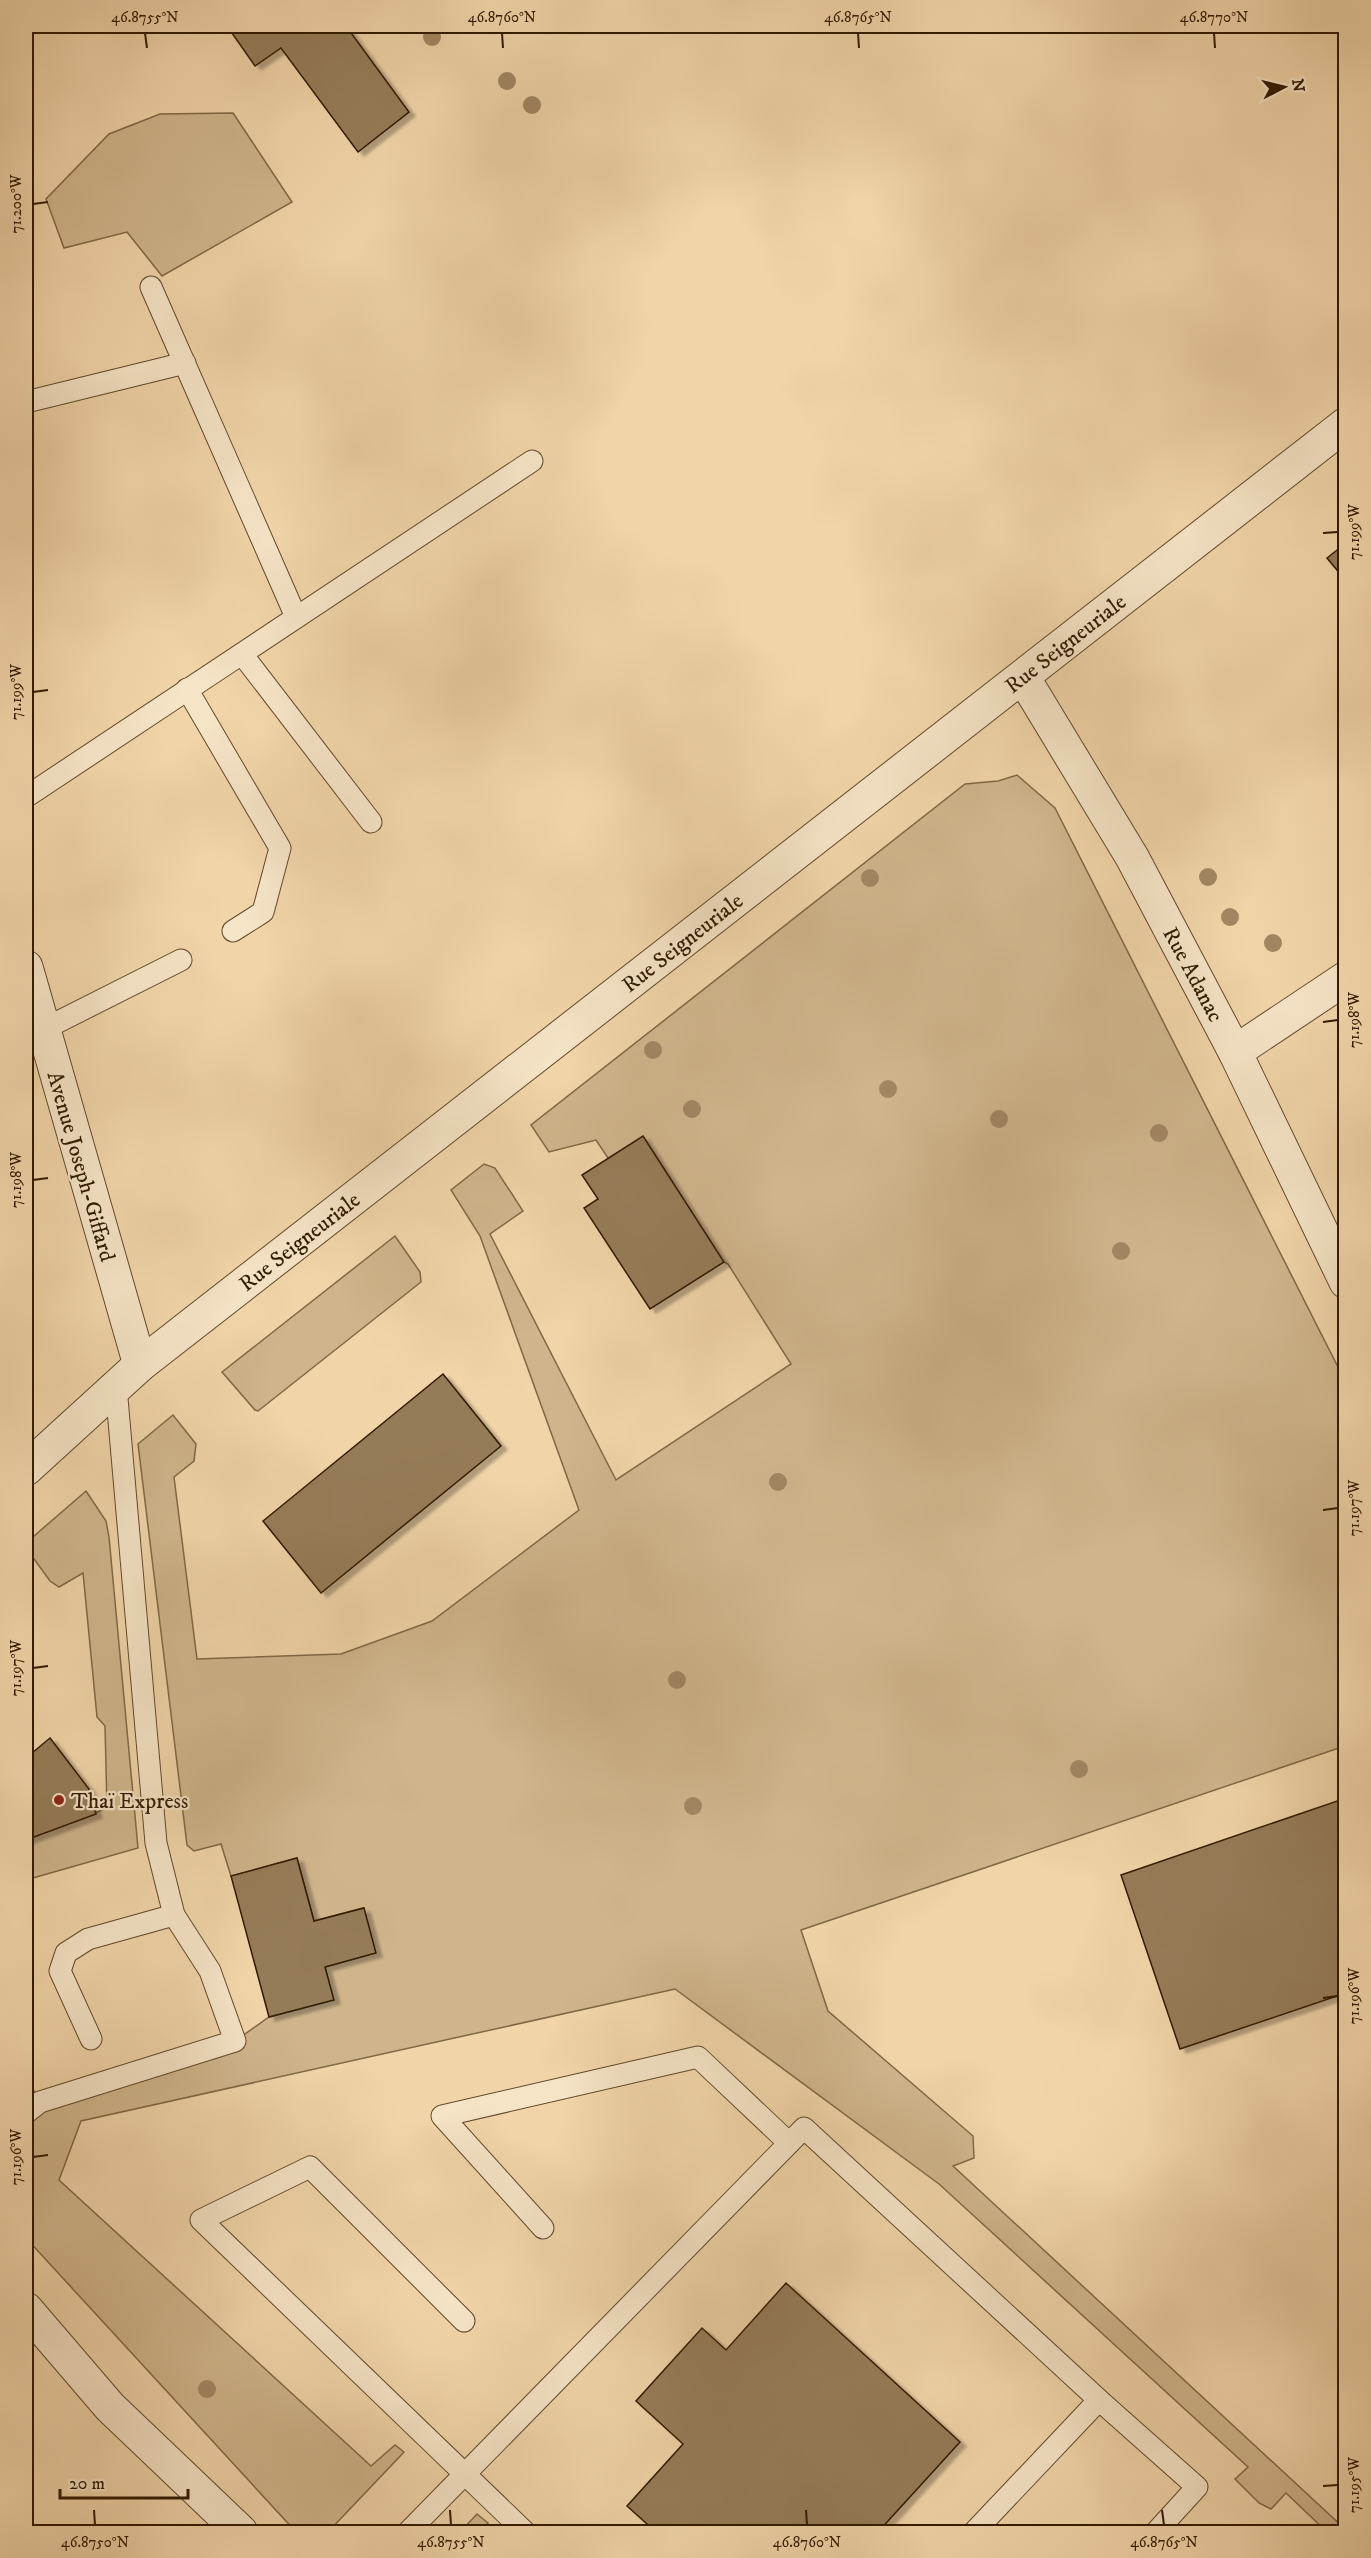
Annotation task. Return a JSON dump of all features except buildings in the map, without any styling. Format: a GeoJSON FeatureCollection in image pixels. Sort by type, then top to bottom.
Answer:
{"type":"FeatureCollection","features":[{"type":"Feature","properties":{"kind":"street","name":"Rue Seigneuriale"},"geometry":{"type":"LineString","coordinates":[[26,1469],[140,1365],[1346,424]]}},
{"type":"Feature","properties":{"kind":"street","name":"Rue Adanac"},"geometry":{"type":"LineString","coordinates":[[1023,677],[1132,857],[1236,1052],[1346,1282]]}},
{"type":"Feature","properties":{"kind":"street","name":"Avenue Joseph-Giffard"},"geometry":{"type":"LineString","coordinates":[[26,967],[140,1365]]}},
{"type":"Feature","properties":{"kind":"street"},"geometry":{"type":"LineString","coordinates":[[1236,1052],[1346,978]]}},
{"type":"Feature","properties":{"kind":"street"},"geometry":{"type":"LineString","coordinates":[[26,2309],[110,2407],[241,2532]]}},
{"type":"Feature","properties":{"kind":"lane"},"geometry":{"type":"LineString","coordinates":[[151,287],[296,617]]}},
{"type":"Feature","properties":{"kind":"lane"},"geometry":{"type":"LineString","coordinates":[[26,402],[184,363]]}},
{"type":"Feature","properties":{"kind":"lane"},"geometry":{"type":"LineString","coordinates":[[26,797],[532,461]]}},
{"type":"Feature","properties":{"kind":"lane"},"geometry":{"type":"LineString","coordinates":[[242,654],[370,822]]}},
{"type":"Feature","properties":{"kind":"lane"},"geometry":{"type":"LineString","coordinates":[[187,689],[280,848],[263,912],[233,931]]}},
{"type":"Feature","properties":{"kind":"lane"},"geometry":{"type":"LineString","coordinates":[[42,1029],[181,960]]}},
{"type":"Feature","properties":{"kind":"lane"},"geometry":{"type":"LineString","coordinates":[[26,2113],[40,2102],[235,2041],[210,1971],[174,1915],[156,1843],[116,1387]]}},
{"type":"Feature","properties":{"kind":"lane"},"geometry":{"type":"LineString","coordinates":[[91,2039],[60,1971],[66,1953],[88,1939],[174,1915]]}},
{"type":"Feature","properties":{"kind":"lane"},"geometry":{"type":"LineString","coordinates":[[543,2228],[442,2116],[698,2057],[789,2143]]}},
{"type":"Feature","properties":{"kind":"lane"},"geometry":{"type":"LineString","coordinates":[[408,2532],[804,2128],[1099,2400],[1197,2487],[1156,2532]]}},
{"type":"Feature","properties":{"kind":"lane"},"geometry":{"type":"LineString","coordinates":[[464,2321],[310,2168],[201,2220],[525,2532]]}},
{"type":"Feature","properties":{"kind":"lane"},"geometry":{"type":"LineString","coordinates":[[974,2532],[1099,2400]]}},
{"type":"Feature","properties":{"kind":"shaded area"},"geometry":{"type":"Polygon","coordinates":[[[233,113],[292,202],[162,276],[127,232],[64,248],[46,199],[109,134],[160,114],[233,113]]]}},
{"type":"Feature","properties":{"kind":"shaded area"},"geometry":{"type":"Polygon","coordinates":[[[1017,775],[1055,808],[1345,1381],[1345,1746],[801,1930],[828,2011],[973,2136],[974,2158],[953,2166],[1345,2529],[1345,2532],[1327,2532],[1286,2493],[1271,2509],[1259,2503],[1235,2479],[1248,2467],[939,2184],[675,1989],[81,2121],[59,2180],[371,2466],[395,2445],[404,2452],[328,2532],[296,2532],[26,2238],[26,2078],[40,2101],[235,2041],[269,2017],[333,2000],[325,1967],[375,1953],[363,1908],[314,1921],[297,1858],[231,1876],[221,1844],[194,1851],[187,1845],[138,1444],[173,1415],[196,1444],[194,1461],[174,1477],[197,1659],[341,1654],[432,1621],[579,1510],[480,1236],[451,1190],[484,1164],[495,1168],[523,1211],[490,1234],[616,1480],[791,1364],[728,1264],[608,1158],[596,1140],[549,1152],[531,1125],[965,784],[998,781],[1017,775]]]}},
{"type":"Feature","properties":{"kind":"shaded area"},"geometry":{"type":"Polygon","coordinates":[[[395,1236],[420,1272],[421,1282],[258,1411],[255,1410],[222,1372],[395,1236]]]}},
{"type":"Feature","properties":{"kind":"shaded area"},"geometry":{"type":"Polygon","coordinates":[[[86,1491],[106,1521],[109,1537],[138,1848],[26,1880],[26,1840],[107,1808],[105,1726],[97,1717],[83,1573],[59,1587],[50,1581],[26,1548],[26,1543],[86,1491]]]}},
{"type":"Feature","properties":{"kind":"shaded area"},"geometry":{"type":"Polygon","coordinates":[[[477,2514],[488,2523],[479,2532],[460,2532],[477,2514]]]}},
{"type":"Feature","properties":{"kind":"place","name":"Thaï Express"},"geometry":{"type":"Point","coordinates":[59,1800]}}]}
